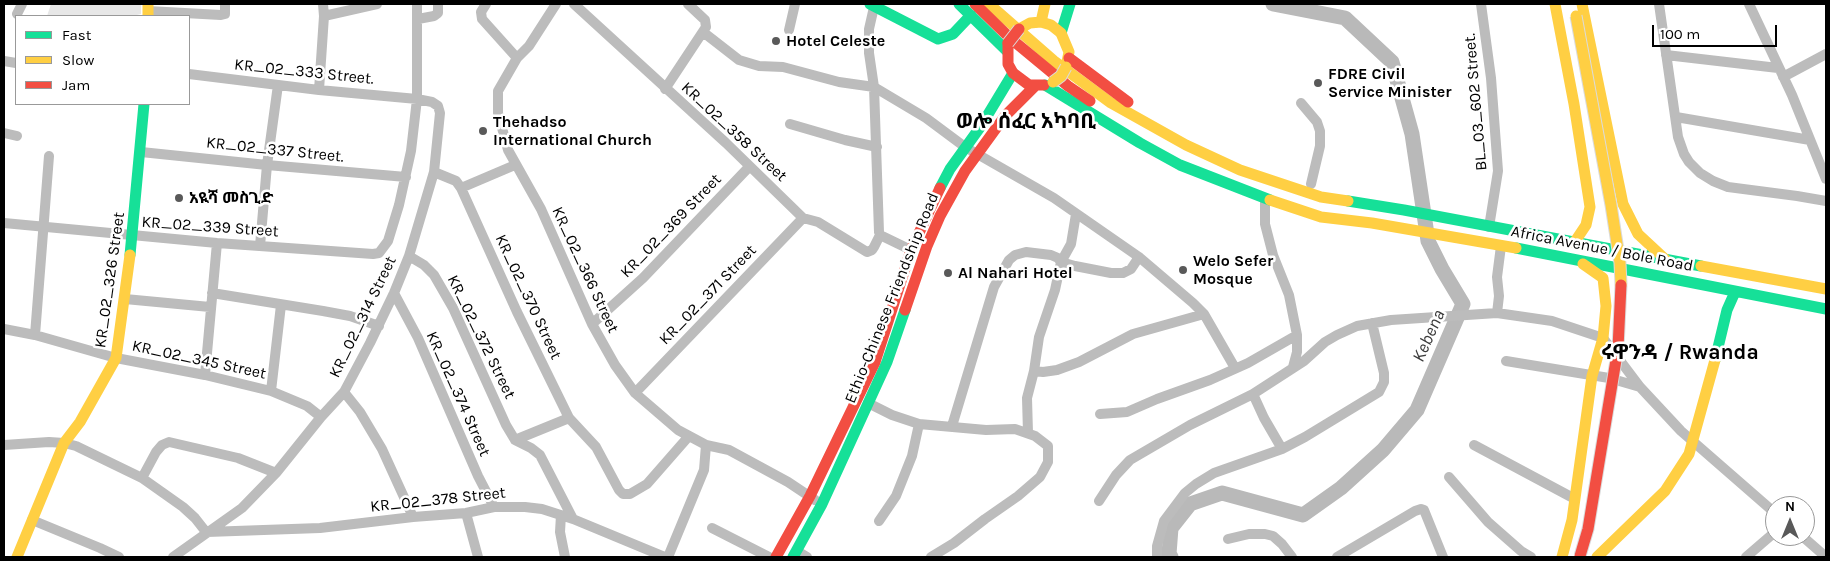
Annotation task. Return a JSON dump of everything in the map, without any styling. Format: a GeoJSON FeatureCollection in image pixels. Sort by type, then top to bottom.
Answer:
{"type":"FeatureCollection","features":[{"type":"Feature","properties":{"kind":"main road","name":"Africa Avenue / Bole Road"},"geometry":{"type":"LineString","coordinates":[[959,4],[973,9],[1068,86],[1112,115],[1180,154],[1244,182],[1372,223]]}},
{"type":"Feature","properties":{"kind":"main road","name":"Africa Avenue / Bole Road"},"geometry":{"type":"LineString","coordinates":[[989,4],[1054,61],[1111,103],[1168,137],[1223,163],[1273,181],[1321,197],[1404,210],[1826,289]]}},
{"type":"Feature","properties":{"kind":"main road"},"geometry":{"type":"LineString","coordinates":[[1003,4],[1017,18],[1021,28]]}},
{"type":"Feature","properties":{"kind":"main road"},"geometry":{"type":"LineString","coordinates":[[1041,22],[1045,4]]}},
{"type":"Feature","properties":{"kind":"main road"},"geometry":{"type":"LineString","coordinates":[[1062,33],[1070,4]]}},
{"type":"Feature","properties":{"kind":"main road"},"geometry":{"type":"LineString","coordinates":[[1555,4],[1574,104],[1590,207],[1586,225],[1574,243]]}},
{"type":"Feature","properties":{"kind":"main road"},"geometry":{"type":"LineString","coordinates":[[1564,4],[1612,262],[1608,344],[1578,532],[1576,557]]}},
{"type":"Feature","properties":{"kind":"main road"},"geometry":{"type":"LineString","coordinates":[[1573,4],[1611,205],[1621,281],[1618,348],[1588,529],[1576,557]]}},
{"type":"Feature","properties":{"kind":"main road"},"geometry":{"type":"LineString","coordinates":[[1582,4],[1623,204],[1638,234],[1666,260]]}},
{"type":"Feature","properties":{"kind":"main road"},"geometry":{"type":"LineString","coordinates":[[872,6],[941,39],[953,34],[973,9]]}},
{"type":"Feature","properties":{"kind":"main road","name":"Africa Avenue / Bole Road"},"geometry":{"type":"LineString","coordinates":[[973,9],[996,40],[1008,47]]}},
{"type":"Feature","properties":{"kind":"main road"},"geometry":{"type":"LineString","coordinates":[[1019,102],[1044,87],[1061,76],[1067,62],[1068,46],[1062,33],[1050,25],[1041,22],[1021,28],[1008,47],[1008,64],[1013,73],[1029,85],[1044,87]]}},
{"type":"Feature","properties":{"kind":"main road"},"geometry":{"type":"LineString","coordinates":[[996,40],[1002,49],[1007,75],[1006,86]]}},
{"type":"Feature","properties":{"kind":"main road","name":"Africa Avenue / Bole Road"},"geometry":{"type":"LineString","coordinates":[[1067,62],[1122,98],[1212,148],[1375,205]]}},
{"type":"Feature","properties":{"kind":"main road","name":"Ethio-Chinese Friendship Road"},"geometry":{"type":"LineString","coordinates":[[776,557],[810,496],[874,362],[911,250],[926,217],[950,169],[981,126],[1013,73]]}},
{"type":"Feature","properties":{"kind":"main road","name":"Africa Avenue / Bole Road"},"geometry":{"type":"LineString","coordinates":[[1044,87],[1180,165],[1214,180],[1321,217],[1372,223],[1501,246],[1826,309]]}},
{"type":"Feature","properties":{"kind":"main road","name":"Ethio-Chinese Friendship Road"},"geometry":{"type":"LineString","coordinates":[[795,554],[822,504],[887,362],[927,246],[940,216],[965,171],[1005,117],[1019,102],[1044,87]]}},
{"type":"Feature","properties":{"kind":"main road","name":"KR_02_326 Street"},"geometry":{"type":"LineString","coordinates":[[17,557],[64,443],[80,422],[116,358],[133,236],[144,105]]}},
{"type":"Feature","properties":{"kind":"main road"},"geometry":{"type":"LineString","coordinates":[[1562,557],[1575,499],[1592,376],[1602,338],[1606,306],[1603,278],[1578,261]]}},
{"type":"Feature","properties":{"kind":"main road"},"geometry":{"type":"LineString","coordinates":[[1803,304],[1806,285]]}},
{"type":"Feature","properties":{"kind":"main road"},"geometry":{"type":"LineString","coordinates":[[1598,557],[1665,491],[1690,454],[1727,310],[1736,292]]}},
{"type":"Feature","properties":{"kind":"street"},"geometry":{"type":"LineString","coordinates":[[148,10],[221,15],[225,14],[225,4]]}},
{"type":"Feature","properties":{"kind":"street"},"geometry":{"type":"LineString","coordinates":[[320,90],[323,4]]}},
{"type":"Feature","properties":{"kind":"street"},"geometry":{"type":"LineString","coordinates":[[324,16],[377,4]]}},
{"type":"Feature","properties":{"kind":"street","name":"KR_02_314 Street"},"geometry":{"type":"LineString","coordinates":[[384,249],[400,205],[406,178],[417,99],[417,4]]}},
{"type":"Feature","properties":{"kind":"street"},"geometry":{"type":"LineString","coordinates":[[418,19],[434,16],[438,13],[438,4]]}},
{"type":"Feature","properties":{"kind":"street"},"geometry":{"type":"LineString","coordinates":[[486,4],[481,12],[482,19],[517,58],[529,46],[556,4]]}},
{"type":"Feature","properties":{"kind":"street","name":"KR_02_358 Street"},"geometry":{"type":"LineString","coordinates":[[574,4],[619,43],[665,89],[707,125],[803,218],[818,222],[867,252],[872,250],[880,235]]}},
{"type":"Feature","properties":{"kind":"street"},"geometry":{"type":"LineString","coordinates":[[665,89],[706,27],[705,20],[688,4]]}},
{"type":"Feature","properties":{"kind":"street"},"geometry":{"type":"LineString","coordinates":[[789,30],[795,4]]}},
{"type":"Feature","properties":{"kind":"street","name":"BL_03_602 Street."},"geometry":{"type":"LineString","coordinates":[[1481,4],[1491,78],[1498,171],[1488,227]]}},
{"type":"Feature","properties":{"kind":"street"},"geometry":{"type":"LineString","coordinates":[[1660,4],[1678,137],[1684,154],[1700,173],[1712,182],[1728,187],[1826,201]]}},
{"type":"Feature","properties":{"kind":"street"},"geometry":{"type":"LineString","coordinates":[[1748,4],[1792,95],[1826,179]]}},
{"type":"Feature","properties":{"kind":"street"},"geometry":{"type":"LineString","coordinates":[[872,6],[868,53],[874,87],[878,229],[880,235],[911,250]]}},
{"type":"Feature","properties":{"kind":"street"},"geometry":{"type":"LineString","coordinates":[[703,32],[739,60],[759,66],[784,67],[839,82],[874,87],[926,118],[965,147],[1054,198],[1139,257],[1204,314],[1235,368]]}},
{"type":"Feature","properties":{"kind":"street"},"geometry":{"type":"LineString","coordinates":[[1666,55],[1781,72],[1826,54]]}},
{"type":"Feature","properties":{"kind":"street","name":"KR_02_366 Street"},"geometry":{"type":"LineString","coordinates":[[517,58],[498,91],[498,113],[502,133],[515,164],[540,209],[592,324],[615,365],[635,393],[678,430],[706,445],[729,450],[788,482],[822,504]]}},
{"type":"Feature","properties":{"kind":"street","name":"KR_02_333 Street."},"geometry":{"type":"LineString","coordinates":[[190,74],[432,102],[438,106],[440,113],[434,172]]}},
{"type":"Feature","properties":{"kind":"street"},"geometry":{"type":"LineString","coordinates":[[260,246],[267,165],[278,85]]}},
{"type":"Feature","properties":{"kind":"street"},"geometry":{"type":"LineString","coordinates":[[1301,103],[1317,122],[1320,131],[1320,146],[1311,184]]}},
{"type":"Feature","properties":{"kind":"street"},"geometry":{"type":"LineString","coordinates":[[1676,117],[1810,140]]}},
{"type":"Feature","properties":{"kind":"street"},"geometry":{"type":"LineString","coordinates":[[790,124],[845,140],[877,146]]}},
{"type":"Feature","properties":{"kind":"street"},"geometry":{"type":"LineString","coordinates":[[4,132],[17,136]]}},
{"type":"Feature","properties":{"kind":"street","name":"KR_02_337 Street."},"geometry":{"type":"LineString","coordinates":[[141,152],[406,178]]}},
{"type":"Feature","properties":{"kind":"street"},"geometry":{"type":"LineString","coordinates":[[35,335],[49,156]]}},
{"type":"Feature","properties":{"kind":"street"},"geometry":{"type":"LineString","coordinates":[[434,172],[456,180],[461,188],[515,164]]}},
{"type":"Feature","properties":{"kind":"street","name":"KR_02_369 Street"},"geometry":{"type":"LineString","coordinates":[[592,324],[643,278],[749,167]]}},
{"type":"Feature","properties":{"kind":"street","name":"KR_02_314 Street"},"geometry":{"type":"LineString","coordinates":[[206,532],[242,508],[276,473],[321,416],[344,392],[394,293],[409,256],[434,172]]}},
{"type":"Feature","properties":{"kind":"street","name":"KR_02_370 Street"},"geometry":{"type":"LineString","coordinates":[[461,188],[517,312],[569,418],[596,447],[623,494],[630,494],[647,484],[689,436]]}},
{"type":"Feature","properties":{"kind":"street"},"geometry":{"type":"LineString","coordinates":[[1264,198],[1266,224],[1273,255],[1289,295],[1297,335],[1298,352],[1294,368]]}},
{"type":"Feature","properties":{"kind":"street"},"geometry":{"type":"LineString","coordinates":[[1028,433],[1027,398],[1034,371],[1039,336],[1055,290],[1061,262],[1071,244],[1076,214]]}},
{"type":"Feature","properties":{"kind":"street","name":"KR_02_371 Street"},"geometry":{"type":"LineString","coordinates":[[635,393],[803,218]]}},
{"type":"Feature","properties":{"kind":"street","name":"KR_02_339 Street"},"geometry":{"type":"LineString","coordinates":[[4,223],[133,236],[372,254],[379,253],[384,249]]}},
{"type":"Feature","properties":{"kind":"street"},"geometry":{"type":"LineString","coordinates":[[205,375],[217,243]]}},
{"type":"Feature","properties":{"kind":"street"},"geometry":{"type":"LineString","coordinates":[[1497,313],[1499,296],[1497,277],[1501,246]]}},
{"type":"Feature","properties":{"kind":"street"},"geometry":{"type":"LineString","coordinates":[[952,426],[994,287],[1009,260],[1015,255],[1026,252],[1050,255],[1058,258],[1061,262],[1110,273],[1123,273],[1131,269],[1139,257]]}},
{"type":"Feature","properties":{"kind":"street","name":"KR_02_372 Street"},"geometry":{"type":"LineString","coordinates":[[409,256],[424,265],[440,284],[515,440]]}},
{"type":"Feature","properties":{"kind":"street"},"geometry":{"type":"LineString","coordinates":[[212,293],[350,316],[378,326]]}},
{"type":"Feature","properties":{"kind":"street","name":"KR_02_374 Street"},"geometry":{"type":"LineString","coordinates":[[394,293],[418,338],[478,476],[494,507]]}},
{"type":"Feature","properties":{"kind":"street"},"geometry":{"type":"LineString","coordinates":[[125,300],[210,307]]}},
{"type":"Feature","properties":{"kind":"street"},"geometry":{"type":"LineString","coordinates":[[271,391],[281,305]]}},
{"type":"Feature","properties":{"kind":"street"},"geometry":{"type":"LineString","coordinates":[[1099,501],[1116,475],[1130,460],[1190,424],[1253,394],[1294,368],[1337,335],[1357,326],[1391,320],[1497,313],[1552,321],[1602,338],[1640,387],[1693,443],[1765,504]]}},
{"type":"Feature","properties":{"kind":"street"},"geometry":{"type":"LineString","coordinates":[[1034,371],[1057,370],[1080,362],[1133,334],[1204,314]]}},
{"type":"Feature","properties":{"kind":"street"},"geometry":{"type":"LineString","coordinates":[[1157,557],[1156,546],[1164,521],[1185,493],[1196,484],[1214,473],[1282,449],[1379,392],[1384,382],[1384,373],[1372,323]]}},
{"type":"Feature","properties":{"kind":"street","name":"KR_02_345 Street"},"geometry":{"type":"LineString","coordinates":[[4,329],[35,335],[116,358],[205,375],[271,391],[307,406],[321,416]]}},
{"type":"Feature","properties":{"kind":"street"},"geometry":{"type":"LineString","coordinates":[[1100,414],[1127,412],[1157,398],[1210,380],[1276,348],[1297,335]]}},
{"type":"Feature","properties":{"kind":"street"},"geometry":{"type":"LineString","coordinates":[[1506,361],[1609,378],[1640,387]]}},
{"type":"Feature","properties":{"kind":"street"},"geometry":{"type":"LineString","coordinates":[[344,392],[360,412],[382,449],[413,517]]}},
{"type":"Feature","properties":{"kind":"street"},"geometry":{"type":"LineString","coordinates":[[1253,394],[1282,449]]}},
{"type":"Feature","properties":{"kind":"street"},"geometry":{"type":"LineString","coordinates":[[868,403],[892,415],[919,424],[986,430],[1015,430],[1035,436],[1048,446],[1048,462],[1040,477],[954,544],[931,557]]}},
{"type":"Feature","properties":{"kind":"street"},"geometry":{"type":"LineString","coordinates":[[515,440],[569,418]]}},
{"type":"Feature","properties":{"kind":"street"},"geometry":{"type":"LineString","coordinates":[[879,522],[896,496],[912,456],[919,424]]}},
{"type":"Feature","properties":{"kind":"street"},"geometry":{"type":"LineString","coordinates":[[515,440],[540,455],[572,519]]}},
{"type":"Feature","properties":{"kind":"street"},"geometry":{"type":"LineString","coordinates":[[142,478],[156,452],[162,445],[168,442],[238,458],[276,473]]}},
{"type":"Feature","properties":{"kind":"street"},"geometry":{"type":"LineString","coordinates":[[4,445],[64,443],[102,457],[142,478],[182,507],[206,532],[173,557]]}},
{"type":"Feature","properties":{"kind":"street"},"geometry":{"type":"LineString","coordinates":[[1474,444],[1575,499]]}},
{"type":"Feature","properties":{"kind":"street"},"geometry":{"type":"LineString","coordinates":[[666,557],[704,470],[706,445]]}},
{"type":"Feature","properties":{"kind":"street"},"geometry":{"type":"LineString","coordinates":[[1449,477],[1488,522],[1521,551],[1531,557]]}},
{"type":"Feature","properties":{"kind":"street","name":"KR_02_378 Street"},"geometry":{"type":"LineString","coordinates":[[206,532],[320,528],[466,513],[494,507],[542,509],[572,519],[666,557]]}},
{"type":"Feature","properties":{"kind":"street"},"geometry":{"type":"LineString","coordinates":[[1337,557],[1355,553],[1415,511],[1424,510],[1443,557]]}},
{"type":"Feature","properties":{"kind":"street"},"geometry":{"type":"LineString","coordinates":[[466,513],[478,557]]}},
{"type":"Feature","properties":{"kind":"street"},"geometry":{"type":"LineString","coordinates":[[561,515],[560,532],[565,557]]}},
{"type":"Feature","properties":{"kind":"street"},"geometry":{"type":"LineString","coordinates":[[32,520],[119,557]]}},
{"type":"Feature","properties":{"kind":"street"},"geometry":{"type":"LineString","coordinates":[[712,528],[769,557]]}},
{"type":"Feature","properties":{"kind":"street"},"geometry":{"type":"LineString","coordinates":[[1228,539],[1249,534],[1273,536],[1292,557]]}},
{"type":"Feature","properties":{"kind":"street"},"geometry":{"type":"LineString","coordinates":[[1746,557],[1765,541]]}},
{"type":"Feature","properties":{"kind":"street"},"geometry":{"type":"LineString","coordinates":[[1813,546],[1826,557]]}},
{"type":"Feature","properties":{"kind":"street"},"geometry":{"type":"LineString","coordinates":[[795,554],[807,557]]}},
{"type":"Feature","properties":{"kind":"shaded area"},"geometry":{"type":"Polygon","coordinates":[[[51,4],[141,4],[141,14],[137,15],[47,15],[51,4]]]}},
{"type":"Feature","properties":{"kind":"waterway","name":"Kebena"},"geometry":{"type":"LineString","coordinates":[[1171,557],[1169,554],[1171,528],[1190,504],[1222,493],[1303,515],[1341,488],[1383,450],[1417,410],[1463,304],[1428,241],[1412,134],[1392,62],[1345,18],[1273,4]]}},
{"type":"Feature","properties":{"kind":"traffic: fast"},"geometry":{"type":"LineString","coordinates":[[870,4],[938,39],[953,34],[971,15]]}},
{"type":"Feature","properties":{"kind":"traffic: fast"},"geometry":{"type":"LineString","coordinates":[[959,4],[1007,51]]}},
{"type":"Feature","properties":{"kind":"traffic: fast"},"geometry":{"type":"LineString","coordinates":[[1061,33],[1070,4]]}},
{"type":"Feature","properties":{"kind":"traffic: fast"},"geometry":{"type":"LineString","coordinates":[[940,188],[950,169],[981,126],[1013,73]]}},
{"type":"Feature","properties":{"kind":"traffic: fast"},"geometry":{"type":"LineString","coordinates":[[1045,85],[1180,165],[1270,200]]}},
{"type":"Feature","properties":{"kind":"traffic: fast"},"geometry":{"type":"LineString","coordinates":[[130,255],[144,105]]}},
{"type":"Feature","properties":{"kind":"traffic: fast"},"geometry":{"type":"LineString","coordinates":[[1348,201],[1701,266]]}},
{"type":"Feature","properties":{"kind":"traffic: fast"},"geometry":{"type":"LineString","coordinates":[[1516,248],[1826,309]]}},
{"type":"Feature","properties":{"kind":"traffic: fast"},"geometry":{"type":"LineString","coordinates":[[1715,360],[1727,310],[1735,292]]}},
{"type":"Feature","properties":{"kind":"traffic: fast"},"geometry":{"type":"LineString","coordinates":[[793,557],[822,504],[887,362],[905,310]]}},
{"type":"Feature","properties":{"kind":"traffic: slow"},"geometry":{"type":"LineString","coordinates":[[148,4],[148,15]]}},
{"type":"Feature","properties":{"kind":"traffic: slow"},"geometry":{"type":"LineString","coordinates":[[989,4],[1054,61],[1111,103],[1186,145],[1240,170],[1321,197],[1348,201]]}},
{"type":"Feature","properties":{"kind":"traffic: slow"},"geometry":{"type":"LineString","coordinates":[[1041,22],[1045,4]]}},
{"type":"Feature","properties":{"kind":"traffic: slow"},"geometry":{"type":"LineString","coordinates":[[1555,4],[1574,104],[1590,207],[1586,225],[1574,243]]}},
{"type":"Feature","properties":{"kind":"traffic: slow"},"geometry":{"type":"LineString","coordinates":[[1582,4],[1623,204],[1638,234],[1666,260]]}},
{"type":"Feature","properties":{"kind":"traffic: slow"},"geometry":{"type":"LineString","coordinates":[[1576,16],[1611,205],[1620,263],[1621,285]]}},
{"type":"Feature","properties":{"kind":"traffic: slow"},"geometry":{"type":"LineString","coordinates":[[1019,29],[1030,23],[1041,22],[1051,25],[1061,33],[1069,52],[1066,67]]}},
{"type":"Feature","properties":{"kind":"traffic: slow"},"geometry":{"type":"LineString","coordinates":[[1053,82],[1061,76],[1066,67]]}},
{"type":"Feature","properties":{"kind":"traffic: slow"},"geometry":{"type":"LineString","coordinates":[[1270,200],[1321,217],[1372,223],[1516,248]]}},
{"type":"Feature","properties":{"kind":"traffic: slow"},"geometry":{"type":"LineString","coordinates":[[17,557],[64,443],[80,422],[116,358],[130,255]]}},
{"type":"Feature","properties":{"kind":"traffic: slow"},"geometry":{"type":"LineString","coordinates":[[1562,557],[1572,520],[1592,376],[1603,338],[1606,306],[1603,278],[1583,264]]}},
{"type":"Feature","properties":{"kind":"traffic: slow"},"geometry":{"type":"LineString","coordinates":[[1701,266],[1826,289]]}},
{"type":"Feature","properties":{"kind":"traffic: slow"},"geometry":{"type":"LineString","coordinates":[[1597,557],[1665,491],[1689,454],[1715,360]]}},
{"type":"Feature","properties":{"kind":"traffic: jam"},"geometry":{"type":"LineString","coordinates":[[975,4],[1010,38],[1068,86],[1090,101]]}},
{"type":"Feature","properties":{"kind":"traffic: jam"},"geometry":{"type":"LineString","coordinates":[[1008,43],[1019,29]]}},
{"type":"Feature","properties":{"kind":"traffic: jam"},"geometry":{"type":"LineString","coordinates":[[1008,43],[1008,64],[1013,73],[1029,85],[1044,85]]}},
{"type":"Feature","properties":{"kind":"traffic: jam"},"geometry":{"type":"LineString","coordinates":[[1069,58],[1128,102]]}},
{"type":"Feature","properties":{"kind":"traffic: jam"},"geometry":{"type":"LineString","coordinates":[[905,310],[927,246],[940,216],[965,171],[1005,116],[1036,85]]}},
{"type":"Feature","properties":{"kind":"traffic: jam"},"geometry":{"type":"LineString","coordinates":[[776,557],[810,496],[875,362],[911,250],[940,188]]}},
{"type":"Feature","properties":{"kind":"traffic: jam"},"geometry":{"type":"LineString","coordinates":[[1580,556],[1588,529],[1618,348],[1621,285]]}},
{"type":"Feature","properties":{"kind":"place","name":"Hotel Celeste"},"geometry":{"type":"Point","coordinates":[776,41]}},
{"type":"Feature","properties":{"kind":"place","name":"FDRE Civil Service Minister"},"geometry":{"type":"Point","coordinates":[1318,83]}},
{"type":"Feature","properties":{"kind":"place","name":"Thehadso International Church"},"geometry":{"type":"Point","coordinates":[483,131]}},
{"type":"Feature","properties":{"kind":"place","name":"አዪሻ መስጊድ"},"geometry":{"type":"Point","coordinates":[179,198]}},
{"type":"Feature","properties":{"kind":"place","name":"Welo Sefer Mosque"},"geometry":{"type":"Point","coordinates":[1183,270]}},
{"type":"Feature","properties":{"kind":"place","name":"Al Nahari Hotel"},"geometry":{"type":"Point","coordinates":[948,273]}},
{"type":"Feature","properties":{"kind":"district","name":"ወሎ ሰፈር አካባቢ"},"geometry":{"type":"Point","coordinates":[1026,122]}},
{"type":"Feature","properties":{"kind":"district","name":"ሩዋንዳ / Rwanda"},"geometry":{"type":"Point","coordinates":[1680,353]}}]}
